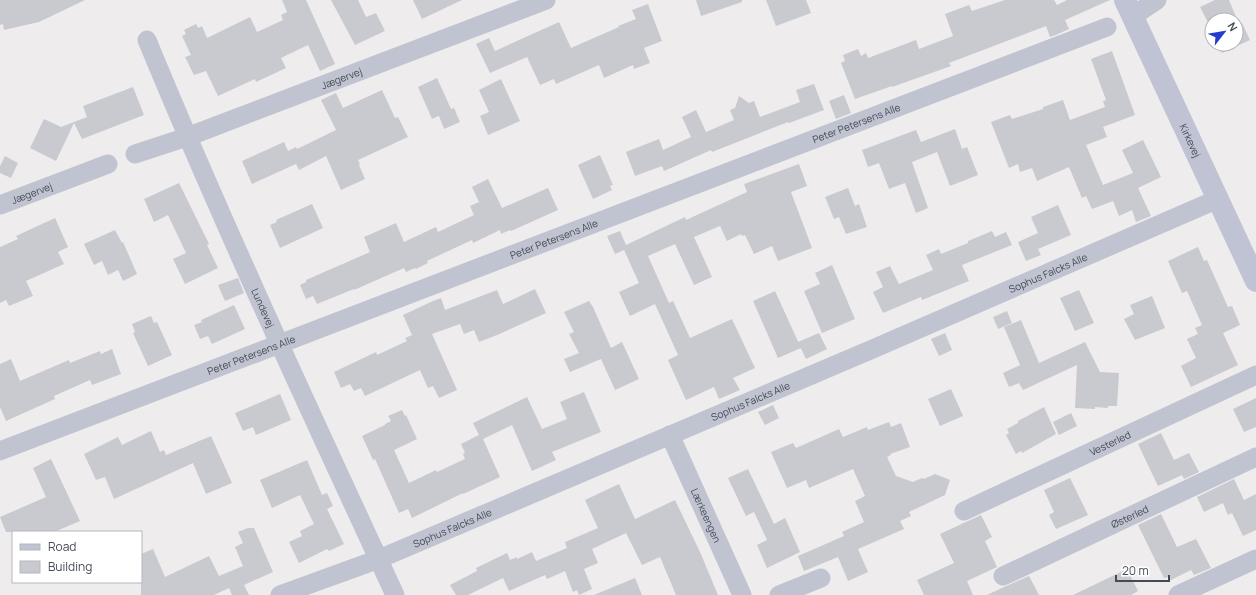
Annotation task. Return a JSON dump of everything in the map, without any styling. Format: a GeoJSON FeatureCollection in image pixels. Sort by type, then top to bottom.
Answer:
{"type":"FeatureCollection","features":[{"type":"Feature","properties":{"kind":"main road","name":"Kirkevej"},"geometry":{"type":"LineString","coordinates":[[1129,8],[1256,281]]}},
{"type":"Feature","properties":{"kind":"street","name":"Jægervej"},"geometry":{"type":"LineString","coordinates":[[135,154],[187,137],[546,0]]}},
{"type":"Feature","properties":{"kind":"street"},"geometry":{"type":"LineString","coordinates":[[1129,8],[1158,0]]}},
{"type":"Feature","properties":{"kind":"street","name":"Peter Petersens Alle"},"geometry":{"type":"LineString","coordinates":[[0,451],[1107,27]]}},
{"type":"Feature","properties":{"kind":"street","name":"Lundevej"},"geometry":{"type":"LineString","coordinates":[[147,40],[187,137],[279,345],[395,595]]}},
{"type":"Feature","properties":{"kind":"street","name":"Jægervej"},"geometry":{"type":"LineString","coordinates":[[0,205],[108,164]]}},
{"type":"Feature","properties":{"kind":"street","name":"Sophus Falcks Alle"},"geometry":{"type":"LineString","coordinates":[[280,595],[379,559],[1218,199]]}},
{"type":"Feature","properties":{"kind":"street","name":"Vesterled"},"geometry":{"type":"LineString","coordinates":[[964,510],[1256,375]]}},
{"type":"Feature","properties":{"kind":"street","name":"Lærkeengen"},"geometry":{"type":"LineString","coordinates":[[670,435],[742,595]]}},
{"type":"Feature","properties":{"kind":"street","name":"Østerled"},"geometry":{"type":"LineString","coordinates":[[1003,576],[1256,457]]}},
{"type":"Feature","properties":{"kind":"street"},"geometry":{"type":"LineString","coordinates":[[1178,595],[1256,559]]}},
{"type":"Feature","properties":{"kind":"street"},"geometry":{"type":"LineString","coordinates":[[779,595],[821,578]]}},
{"type":"Feature","properties":{"kind":"building"},"geometry":{"type":"Polygon","coordinates":[[[0,0],[85,0],[39,22],[4,30],[3,24],[0,25],[0,0]]]}},
{"type":"Feature","properties":{"kind":"building"},"geometry":{"type":"Polygon","coordinates":[[[282,0],[306,0],[335,64],[320,71],[308,45],[281,58],[286,68],[256,82],[255,79],[218,96],[206,71],[194,75],[185,57],[191,55],[182,36],[186,34],[184,30],[196,24],[198,28],[202,26],[207,38],[250,17],[257,32],[283,20],[281,15],[287,12],[282,0]]]}},
{"type":"Feature","properties":{"kind":"building"},"geometry":{"type":"Polygon","coordinates":[[[331,0],[358,0],[366,17],[376,13],[385,31],[355,45],[331,0]]]}},
{"type":"Feature","properties":{"kind":"building"},"geometry":{"type":"Polygon","coordinates":[[[413,0],[462,0],[422,19],[413,0]]]}},
{"type":"Feature","properties":{"kind":"building"},"geometry":{"type":"Polygon","coordinates":[[[696,0],[742,0],[742,2],[701,16],[696,0]]]}},
{"type":"Feature","properties":{"kind":"building"},"geometry":{"type":"Polygon","coordinates":[[[766,0],[806,0],[811,13],[776,26],[766,0]]]}},
{"type":"Feature","properties":{"kind":"building"},"geometry":{"type":"Polygon","coordinates":[[[1005,0],[1054,0],[1057,5],[1067,0],[1110,0],[1065,20],[1069,29],[1056,35],[1050,37],[1046,26],[949,63],[951,66],[855,99],[841,63],[845,61],[843,55],[858,49],[861,56],[866,53],[868,58],[916,40],[919,49],[953,36],[945,14],[969,5],[972,11],[1005,0]]]}},
{"type":"Feature","properties":{"kind":"building"},"geometry":{"type":"Polygon","coordinates":[[[1215,0],[1229,0],[1234,12],[1204,12],[1204,15],[1200,7],[1215,0]]]}},
{"type":"Feature","properties":{"kind":"building"},"geometry":{"type":"Polygon","coordinates":[[[648,4],[662,41],[644,48],[650,63],[634,69],[633,65],[604,78],[599,65],[556,84],[554,79],[540,85],[527,57],[490,73],[476,44],[489,38],[495,51],[559,22],[571,48],[636,19],[632,10],[648,4]]]}},
{"type":"Feature","properties":{"kind":"building"},"geometry":{"type":"Polygon","coordinates":[[[1244,27],[1250,40],[1244,43],[1244,27]]]}},
{"type":"Feature","properties":{"kind":"building"},"geometry":{"type":"Polygon","coordinates":[[[1112,51],[1135,115],[1103,127],[1107,137],[1086,145],[1103,185],[1133,173],[1122,150],[1143,140],[1161,177],[1138,188],[1151,216],[1136,222],[1132,210],[1119,216],[1113,201],[1092,209],[1086,196],[1082,198],[1069,167],[1037,181],[1032,168],[1020,172],[1018,164],[1009,168],[991,122],[1010,115],[1012,119],[1043,109],[1043,107],[1063,100],[1070,120],[1105,107],[1103,101],[1106,100],[1091,59],[1112,51]]]}},
{"type":"Feature","properties":{"kind":"building"},"geometry":{"type":"Polygon","coordinates":[[[437,78],[451,109],[454,108],[460,122],[444,129],[439,116],[432,119],[418,87],[437,78]]]}},
{"type":"Feature","properties":{"kind":"building"},"geometry":{"type":"Polygon","coordinates":[[[501,79],[520,121],[488,135],[480,116],[489,112],[479,90],[501,79]]]}},
{"type":"Feature","properties":{"kind":"building"},"geometry":{"type":"Polygon","coordinates":[[[814,84],[824,110],[789,123],[788,122],[712,152],[711,150],[664,171],[662,166],[635,176],[626,152],[659,139],[663,150],[691,137],[682,117],[696,110],[706,132],[734,120],[730,110],[735,108],[739,96],[749,103],[754,101],[760,117],[800,102],[796,90],[814,84]]]}},
{"type":"Feature","properties":{"kind":"building"},"geometry":{"type":"Polygon","coordinates":[[[133,87],[144,115],[82,139],[74,123],[56,161],[30,148],[44,119],[61,127],[87,117],[83,106],[133,87]]]}},
{"type":"Feature","properties":{"kind":"building"},"geometry":{"type":"Polygon","coordinates":[[[382,90],[395,118],[398,117],[408,137],[358,160],[365,179],[341,190],[326,156],[299,170],[296,164],[252,184],[242,161],[284,142],[288,151],[296,147],[297,149],[336,130],[321,100],[336,93],[343,108],[382,90]]]}},
{"type":"Feature","properties":{"kind":"building"},"geometry":{"type":"Polygon","coordinates":[[[844,95],[851,113],[836,119],[829,101],[844,95]]]}},
{"type":"Feature","properties":{"kind":"building"},"geometry":{"type":"Polygon","coordinates":[[[955,129],[962,149],[967,147],[978,175],[950,186],[937,152],[912,162],[928,208],[916,213],[905,183],[889,189],[879,163],[868,167],[862,150],[916,130],[921,142],[955,129]]]}},
{"type":"Feature","properties":{"kind":"building"},"geometry":{"type":"Polygon","coordinates":[[[600,155],[613,185],[610,186],[612,190],[593,199],[578,165],[600,155]]]}},
{"type":"Feature","properties":{"kind":"building"},"geometry":{"type":"Polygon","coordinates":[[[5,156],[18,163],[11,178],[0,173],[0,166],[5,156]]]}},
{"type":"Feature","properties":{"kind":"building"},"geometry":{"type":"Polygon","coordinates":[[[799,164],[807,186],[791,192],[812,248],[778,261],[772,246],[754,254],[745,235],[742,236],[741,234],[727,241],[720,226],[694,237],[712,277],[694,285],[675,244],[648,256],[669,303],[673,301],[690,338],[732,319],[755,368],[733,378],[740,390],[719,399],[714,387],[686,400],[668,360],[678,355],[655,304],[630,316],[619,292],[639,283],[624,250],[615,254],[607,236],[620,231],[626,245],[685,217],[686,220],[747,192],[744,184],[799,164]]]}},
{"type":"Feature","properties":{"kind":"building"},"geometry":{"type":"Polygon","coordinates":[[[488,179],[502,208],[548,188],[558,210],[511,231],[510,230],[501,234],[500,230],[473,243],[472,240],[427,261],[428,263],[416,269],[415,268],[406,272],[404,268],[354,290],[317,304],[313,296],[306,299],[300,285],[306,282],[306,280],[370,252],[364,237],[396,223],[404,242],[436,227],[438,232],[474,215],[470,206],[479,202],[472,187],[488,179]]]}},
{"type":"Feature","properties":{"kind":"building"},"geometry":{"type":"Polygon","coordinates":[[[179,183],[209,244],[207,245],[218,268],[185,284],[173,259],[186,253],[168,215],[154,222],[144,199],[179,183]]]}},
{"type":"Feature","properties":{"kind":"building"},"geometry":{"type":"Polygon","coordinates":[[[848,188],[855,206],[859,204],[867,227],[846,234],[839,217],[834,219],[825,197],[848,188]]]}},
{"type":"Feature","properties":{"kind":"building"},"geometry":{"type":"Polygon","coordinates":[[[312,204],[323,228],[280,248],[270,225],[277,222],[276,220],[312,204]]]}},
{"type":"Feature","properties":{"kind":"building"},"geometry":{"type":"Polygon","coordinates":[[[1058,205],[1071,235],[1038,249],[1041,255],[1026,261],[1018,242],[1038,233],[1031,217],[1058,205]]]}},
{"type":"Feature","properties":{"kind":"building"},"geometry":{"type":"Polygon","coordinates":[[[55,218],[68,247],[58,252],[64,264],[26,281],[33,296],[9,306],[6,300],[0,303],[0,247],[18,239],[16,236],[55,218]]]}},
{"type":"Feature","properties":{"kind":"building"},"geometry":{"type":"Polygon","coordinates":[[[115,230],[122,243],[123,242],[137,274],[123,281],[118,270],[108,275],[102,261],[94,265],[84,244],[115,230]]]}},
{"type":"Feature","properties":{"kind":"building"},"geometry":{"type":"Polygon","coordinates":[[[992,231],[995,237],[1006,232],[1012,245],[962,265],[969,281],[922,300],[921,297],[883,313],[873,292],[883,287],[876,272],[890,266],[899,284],[933,270],[926,255],[939,249],[941,254],[992,231]]]}},
{"type":"Feature","properties":{"kind":"building"},"geometry":{"type":"Polygon","coordinates":[[[1198,247],[1204,261],[1207,260],[1228,307],[1232,306],[1240,325],[1223,333],[1238,365],[1191,387],[1181,366],[1196,358],[1187,339],[1198,334],[1195,328],[1202,325],[1187,291],[1182,293],[1168,261],[1198,247]]]}},
{"type":"Feature","properties":{"kind":"building"},"geometry":{"type":"Polygon","coordinates":[[[832,265],[855,319],[822,333],[804,291],[820,284],[815,273],[832,265]]]}},
{"type":"Feature","properties":{"kind":"building"},"geometry":{"type":"Polygon","coordinates":[[[238,278],[244,293],[225,301],[218,285],[238,278]]]}},
{"type":"Feature","properties":{"kind":"building"},"geometry":{"type":"Polygon","coordinates":[[[535,289],[546,313],[497,335],[479,342],[474,330],[464,334],[460,324],[432,334],[457,390],[439,398],[433,386],[428,388],[420,370],[365,396],[361,388],[354,391],[350,384],[341,388],[334,372],[376,352],[377,355],[407,341],[405,338],[412,335],[403,315],[441,298],[445,310],[497,290],[503,304],[535,289]]]}},
{"type":"Feature","properties":{"kind":"building"},"geometry":{"type":"Polygon","coordinates":[[[1079,290],[1094,323],[1075,331],[1060,298],[1079,290]]]}},
{"type":"Feature","properties":{"kind":"building"},"geometry":{"type":"Polygon","coordinates":[[[775,291],[801,348],[778,358],[753,301],[775,291]]]}},
{"type":"Feature","properties":{"kind":"building"},"geometry":{"type":"Polygon","coordinates":[[[1152,296],[1165,328],[1135,340],[1124,319],[1134,314],[1130,305],[1152,296]]]}},
{"type":"Feature","properties":{"kind":"building"},"geometry":{"type":"Polygon","coordinates":[[[589,301],[611,348],[622,342],[639,379],[615,390],[601,359],[570,372],[564,359],[579,353],[569,334],[574,332],[564,312],[589,301]]]}},
{"type":"Feature","properties":{"kind":"building"},"geometry":{"type":"Polygon","coordinates":[[[234,305],[245,329],[212,344],[208,336],[200,339],[194,325],[202,322],[201,320],[234,305]]]}},
{"type":"Feature","properties":{"kind":"building"},"geometry":{"type":"Polygon","coordinates":[[[1007,311],[1012,323],[998,329],[993,317],[1007,311]]]}},
{"type":"Feature","properties":{"kind":"building"},"geometry":{"type":"Polygon","coordinates":[[[151,316],[154,323],[157,322],[172,355],[148,366],[133,333],[135,332],[132,324],[151,316]]]}},
{"type":"Feature","properties":{"kind":"building"},"geometry":{"type":"Polygon","coordinates":[[[1021,320],[1039,363],[1085,342],[1100,372],[1119,373],[1117,406],[1108,406],[1108,408],[1095,407],[1095,409],[1075,408],[1077,365],[1023,390],[1019,383],[1009,387],[1003,373],[1020,365],[1004,327],[1021,320]]]}},
{"type":"Feature","properties":{"kind":"building"},"geometry":{"type":"Polygon","coordinates":[[[819,333],[827,349],[806,359],[798,342],[819,333]]]}},
{"type":"Feature","properties":{"kind":"building"},"geometry":{"type":"Polygon","coordinates":[[[945,333],[952,350],[939,356],[931,339],[945,333]]]}},
{"type":"Feature","properties":{"kind":"building"},"geometry":{"type":"Polygon","coordinates":[[[112,349],[121,374],[92,385],[90,380],[54,396],[55,399],[6,421],[0,407],[0,364],[11,359],[20,381],[69,360],[70,363],[100,351],[101,354],[112,349]]]}},
{"type":"Feature","properties":{"kind":"building"},"geometry":{"type":"Polygon","coordinates":[[[951,389],[963,416],[940,426],[928,399],[951,389]]]}},
{"type":"Feature","properties":{"kind":"building"},"geometry":{"type":"Polygon","coordinates":[[[584,392],[601,432],[552,452],[556,460],[532,471],[512,425],[483,439],[500,477],[412,518],[408,509],[399,513],[375,459],[373,460],[362,436],[385,425],[391,421],[388,416],[402,410],[405,416],[406,415],[417,439],[394,450],[409,483],[436,470],[437,472],[465,459],[463,454],[465,453],[461,444],[479,435],[473,423],[527,397],[542,429],[567,419],[560,402],[584,392]]]}},
{"type":"Feature","properties":{"kind":"building"},"geometry":{"type":"Polygon","coordinates":[[[280,394],[291,420],[256,435],[253,427],[243,431],[235,413],[280,394]]]}},
{"type":"Feature","properties":{"kind":"building"},"geometry":{"type":"Polygon","coordinates":[[[1256,398],[1256,427],[1244,432],[1233,409],[1256,398]]]}},
{"type":"Feature","properties":{"kind":"building"},"geometry":{"type":"Polygon","coordinates":[[[773,405],[779,418],[765,425],[758,412],[773,405]]]}},
{"type":"Feature","properties":{"kind":"building"},"geometry":{"type":"Polygon","coordinates":[[[1044,407],[1056,434],[1022,453],[1021,451],[1016,454],[1006,435],[1009,433],[1007,429],[1018,423],[1018,421],[1044,407]]]}},
{"type":"Feature","properties":{"kind":"building"},"geometry":{"type":"Polygon","coordinates":[[[1071,413],[1077,426],[1059,435],[1053,422],[1071,413]]]}},
{"type":"Feature","properties":{"kind":"building"},"geometry":{"type":"Polygon","coordinates":[[[889,422],[891,427],[901,423],[910,447],[890,454],[891,455],[887,457],[896,476],[913,482],[935,474],[950,480],[945,495],[909,512],[911,516],[900,521],[904,529],[858,549],[868,572],[848,581],[838,557],[804,571],[798,556],[844,536],[842,532],[864,522],[855,501],[865,496],[853,469],[809,488],[806,480],[787,488],[771,452],[793,443],[796,448],[839,429],[843,437],[867,427],[868,430],[889,422]]]}},
{"type":"Feature","properties":{"kind":"building"},"geometry":{"type":"Polygon","coordinates":[[[151,431],[160,452],[164,450],[166,455],[211,436],[232,483],[206,494],[193,463],[114,499],[105,477],[96,480],[84,454],[118,437],[122,445],[151,431]]]}},
{"type":"Feature","properties":{"kind":"building"},"geometry":{"type":"Polygon","coordinates":[[[1161,433],[1174,460],[1189,453],[1199,472],[1184,479],[1182,475],[1158,486],[1138,444],[1161,433]]]}},
{"type":"Feature","properties":{"kind":"building"},"geometry":{"type":"Polygon","coordinates":[[[51,459],[80,521],[56,531],[6,532],[0,517],[46,497],[33,468],[51,459]]]}},
{"type":"Feature","properties":{"kind":"building"},"geometry":{"type":"Polygon","coordinates":[[[307,460],[322,495],[327,493],[333,506],[327,509],[344,544],[329,551],[327,549],[299,563],[289,542],[302,536],[300,531],[314,524],[300,495],[272,508],[260,480],[307,460]]]}},
{"type":"Feature","properties":{"kind":"building"},"geometry":{"type":"Polygon","coordinates":[[[748,469],[774,524],[785,518],[800,552],[767,568],[757,545],[767,540],[754,512],[746,516],[728,478],[748,469]]]}},
{"type":"Feature","properties":{"kind":"building"},"geometry":{"type":"Polygon","coordinates":[[[1070,478],[1088,515],[1056,529],[1049,515],[1054,512],[1044,490],[1070,478]]]}},
{"type":"Feature","properties":{"kind":"building"},"geometry":{"type":"Polygon","coordinates":[[[1234,479],[1244,500],[1256,494],[1256,530],[1243,536],[1232,513],[1228,515],[1223,503],[1204,512],[1197,497],[1234,479]]]}},
{"type":"Feature","properties":{"kind":"building"},"geometry":{"type":"Polygon","coordinates":[[[619,484],[635,519],[675,500],[700,552],[718,595],[676,595],[660,557],[642,565],[626,533],[592,549],[598,563],[584,569],[592,589],[579,595],[577,590],[573,592],[565,571],[547,579],[545,575],[509,591],[503,578],[468,595],[456,595],[450,585],[477,571],[476,568],[507,553],[510,560],[517,557],[517,559],[532,552],[536,561],[567,548],[565,542],[598,528],[585,500],[619,484]]]}},
{"type":"Feature","properties":{"kind":"building"},"geometry":{"type":"Polygon","coordinates":[[[1161,514],[1177,547],[1196,539],[1211,568],[1194,575],[1191,570],[1169,581],[1168,577],[1164,578],[1138,525],[1161,514]]]}},
{"type":"Feature","properties":{"kind":"building"},"geometry":{"type":"Polygon","coordinates":[[[981,515],[992,537],[985,541],[997,567],[967,581],[973,595],[924,595],[917,580],[954,563],[940,534],[981,515]]]}},
{"type":"Feature","properties":{"kind":"building"},"geometry":{"type":"Polygon","coordinates":[[[248,528],[254,528],[273,572],[244,585],[249,595],[232,595],[229,588],[214,595],[141,595],[142,554],[153,549],[165,577],[209,556],[219,576],[243,566],[235,547],[243,543],[238,532],[248,528]]]}},
{"type":"Feature","properties":{"kind":"building"},"geometry":{"type":"Polygon","coordinates":[[[1127,569],[1138,591],[1131,595],[1073,595],[1127,569]]]}},
{"type":"Feature","properties":{"kind":"building"},"geometry":{"type":"Polygon","coordinates":[[[1029,576],[1039,595],[987,595],[1004,587],[1029,576]]]}},
{"type":"Feature","properties":{"kind":"building"},"geometry":{"type":"Polygon","coordinates":[[[635,578],[642,595],[594,595],[635,578]]]}}]}
